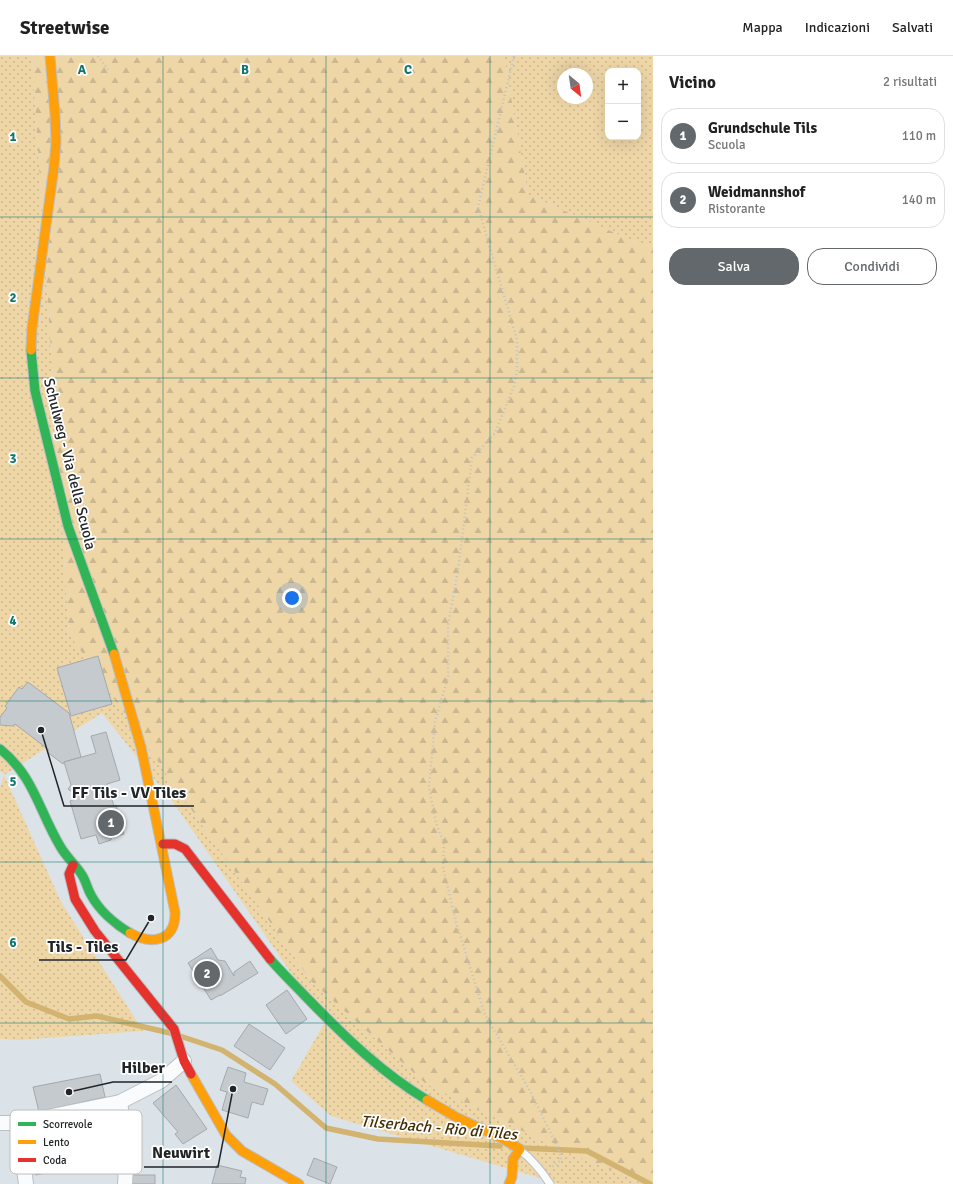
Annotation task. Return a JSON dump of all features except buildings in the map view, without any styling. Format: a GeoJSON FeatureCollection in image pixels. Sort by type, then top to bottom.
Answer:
{"type":"FeatureCollection","features":[{"type":"Feature","properties":{"kind":"street","name":"Schulweg - Via della Scuola"},"geometry":{"type":"LineString","coordinates":[[0,749],[16,762],[27,778],[60,845],[73,865],[82,875],[100,908],[134,935],[149,940],[161,939],[171,933],[177,919],[163,844],[141,747],[108,635],[68,526],[35,391],[31,357],[32,328],[54,167],[56,142],[50,56]]}},
{"type":"Feature","properties":{"kind":"street"},"geometry":{"type":"LineString","coordinates":[[163,844],[170,843],[179,845],[186,849],[271,960],[342,1034],[375,1063],[412,1091],[456,1117],[503,1139],[520,1150],[513,1159],[512,1177],[509,1184]]}},
{"type":"Feature","properties":{"kind":"street"},"geometry":{"type":"LineString","coordinates":[[73,865],[69,874],[76,899],[95,931],[174,1029],[184,1061],[226,1135],[242,1151],[299,1184]]}},
{"type":"Feature","properties":{"kind":"street"},"geometry":{"type":"LineString","coordinates":[[81,1110],[120,1102],[161,1081],[184,1061]]}},
{"type":"Feature","properties":{"kind":"street"},"geometry":{"type":"LineString","coordinates":[[120,1102],[121,1110]]}},
{"type":"Feature","properties":{"kind":"street"},"geometry":{"type":"LineString","coordinates":[[25,1174],[26,1184]]}},
{"type":"Feature","properties":{"kind":"street"},"geometry":{"type":"LineString","coordinates":[[125,1184],[126,1174]]}},
{"type":"Feature","properties":{"kind":"lane"},"geometry":{"type":"LineString","coordinates":[[520,1150],[532,1158],[550,1184]]}},
{"type":"Feature","properties":{"kind":"path"},"geometry":{"type":"LineString","coordinates":[[98,56],[110,72]]}},
{"type":"Feature","properties":{"kind":"path"},"geometry":{"type":"LineString","coordinates":[[514,56],[478,207],[517,340],[517,371],[514,386],[495,433],[472,458],[458,570],[448,625],[448,676],[435,722],[428,787],[436,823],[444,843],[443,867],[456,922],[485,1015],[529,1089],[559,1150],[561,1160],[554,1166],[539,1168]]}},
{"type":"Feature","properties":{"kind":"green space"},"geometry":{"type":"Polygon","coordinates":[[[0,56],[32,56],[69,634],[311,981],[425,1083],[555,1147],[645,1184],[560,1184],[331,1116],[291,1081],[325,1022],[175,805],[102,713],[4,775],[0,770],[0,56]]]}},
{"type":"Feature","properties":{"kind":"green space"},"geometry":{"type":"Polygon","coordinates":[[[32,56],[504,56],[528,195],[636,242],[653,247],[653,1184],[645,1184],[555,1147],[425,1083],[311,981],[69,634],[32,56]]]}},
{"type":"Feature","properties":{"kind":"green space"},"geometry":{"type":"Polygon","coordinates":[[[504,56],[653,56],[653,247],[636,242],[528,195],[504,56]]]}},
{"type":"Feature","properties":{"kind":"green space"},"geometry":{"type":"Polygon","coordinates":[[[4,775],[61,902],[143,1031],[19,1040],[0,1039],[0,788],[4,775]]]}},
{"type":"Feature","properties":{"kind":"waterway","name":"Tilserbach - Rio di Tiles"},"geometry":{"type":"LineString","coordinates":[[0,976],[26,1002],[69,1019],[97,1016],[170,1033]]}},
{"type":"Feature","properties":{"kind":"waterway","name":"Tilserbach - Rio di Tiles"},"geometry":{"type":"LineString","coordinates":[[180,1036],[222,1050],[275,1084],[326,1128],[378,1139],[500,1146]]}},
{"type":"Feature","properties":{"kind":"waterway","name":"Tilserbach - Rio di Tiles"},"geometry":{"type":"LineString","coordinates":[[522,1148],[587,1151],[650,1184]]}},
{"type":"Feature","properties":{"kind":"traffic: fast"},"geometry":{"type":"LineString","coordinates":[[31,350],[35,391],[68,526],[114,654]]}},
{"type":"Feature","properties":{"kind":"traffic: fast"},"geometry":{"type":"LineString","coordinates":[[0,749],[11,759],[28,782],[60,846],[82,875],[94,901],[108,916],[130,933]]}},
{"type":"Feature","properties":{"kind":"traffic: fast"},"geometry":{"type":"LineString","coordinates":[[270,959],[364,1054],[427,1100]]}},
{"type":"Feature","properties":{"kind":"traffic: slow"},"geometry":{"type":"LineString","coordinates":[[31,350],[32,328],[54,167],[56,142],[50,56]]}},
{"type":"Feature","properties":{"kind":"traffic: slow"},"geometry":{"type":"LineString","coordinates":[[114,654],[141,747],[175,912],[171,930],[167,935],[161,938],[154,940],[146,939],[130,933]]}},
{"type":"Feature","properties":{"kind":"traffic: slow"},"geometry":{"type":"LineString","coordinates":[[191,1074],[226,1135],[242,1151],[299,1184]]}},
{"type":"Feature","properties":{"kind":"traffic: slow"},"geometry":{"type":"LineString","coordinates":[[427,1100],[456,1117],[503,1139],[520,1149],[513,1159],[512,1177],[509,1184]]}},
{"type":"Feature","properties":{"kind":"traffic: jam"},"geometry":{"type":"LineString","coordinates":[[163,844],[175,844],[185,849],[270,959]]}},
{"type":"Feature","properties":{"kind":"traffic: jam"},"geometry":{"type":"LineString","coordinates":[[73,865],[69,874],[75,899],[95,931],[174,1029],[184,1061],[191,1074]]}},
{"type":"Feature","properties":{"kind":"place","name":"FF Tils - VV Tiles"},"geometry":{"type":"Point","coordinates":[41,730]}},
{"type":"Feature","properties":{"kind":"place","name":"Grundschule Tils"},"geometry":{"type":"Point","coordinates":[111,823]}},
{"type":"Feature","properties":{"kind":"place","name":"Tils - Tiles"},"geometry":{"type":"Point","coordinates":[151,918]}},
{"type":"Feature","properties":{"kind":"place","name":"Weidmannshof"},"geometry":{"type":"Point","coordinates":[207,974]}},
{"type":"Feature","properties":{"kind":"place","name":"Neuwirt"},"geometry":{"type":"Point","coordinates":[233,1089]}},
{"type":"Feature","properties":{"kind":"place","name":"Hilber"},"geometry":{"type":"Point","coordinates":[69,1092]}}]}
